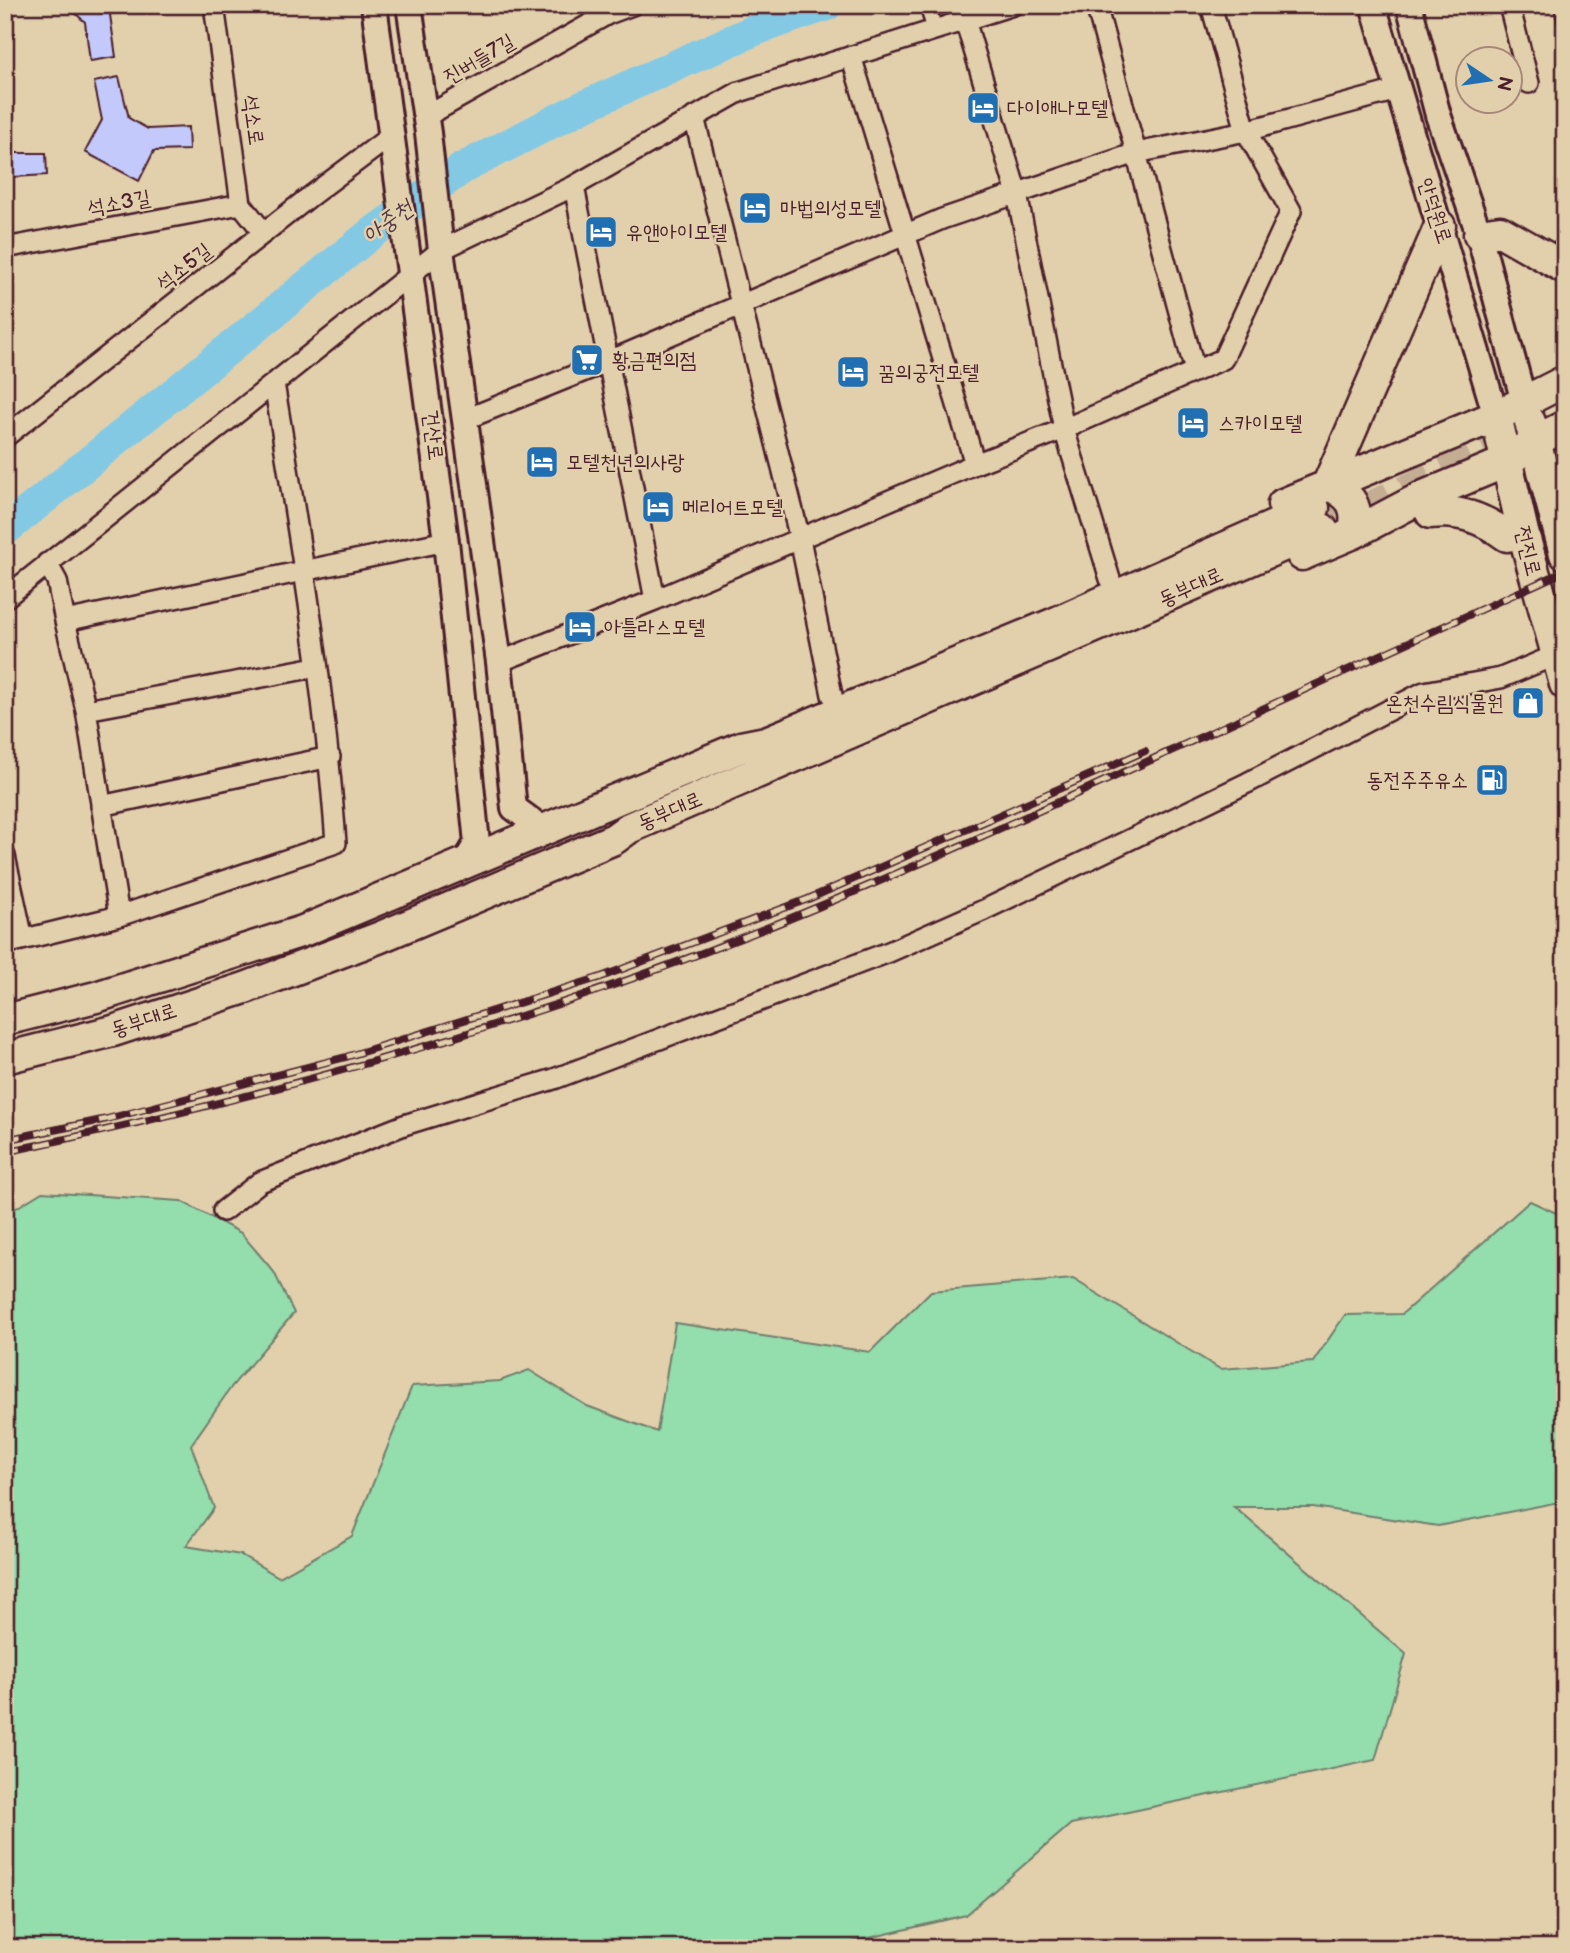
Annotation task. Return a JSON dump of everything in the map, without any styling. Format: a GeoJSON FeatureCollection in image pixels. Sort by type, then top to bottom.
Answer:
{"type":"FeatureCollection","features":[{"type":"Feature","properties":{"kind":"main road"},"geometry":{"type":"LineString","coordinates":[[1321,507],[1440,226]]}},
{"type":"Feature","properties":{"kind":"main road"},"geometry":{"type":"LineString","coordinates":[[1479,234],[1500,231],[1565,268]]}},
{"type":"Feature","properties":{"kind":"main road","name":"동부대로"},"geometry":{"type":"LineString","coordinates":[[5,1058],[113,1031],[245,988],[378,937],[614,839],[629,828],[1321,507],[1565,381]]}},
{"type":"Feature","properties":{"kind":"main road","name":"전진로"},"geometry":{"type":"LineString","coordinates":[[1524,402],[1560,517],[1565,554]]}},
{"type":"Feature","properties":{"kind":"main road","name":"전진로"},"geometry":{"type":"LineString","coordinates":[[1496,416],[1523,532],[1565,684]]}},
{"type":"Feature","properties":{"kind":"main road"},"geometry":{"type":"LineString","coordinates":[[614,839],[637,838],[1354,533],[1424,496],[1508,461],[1535,441],[1565,426]]}},
{"type":"Feature","properties":{"kind":"main road"},"geometry":{"type":"LineString","coordinates":[[1565,472],[1565,482]]}},
{"type":"Feature","properties":{"kind":"main road"},"geometry":{"type":"LineString","coordinates":[[1321,507],[1344,492],[1353,503],[1357,519],[1354,533]]}},
{"type":"Feature","properties":{"kind":"main road"},"geometry":{"type":"LineString","coordinates":[[1424,496],[1431,513],[1451,510],[1490,524],[1507,536],[1523,532]]}},
{"type":"Feature","properties":{"kind":"main road","name":"동부대로"},"geometry":{"type":"LineString","coordinates":[[741,747],[759,729],[832,695],[1110,579],[1321,507]]}},
{"type":"Feature","properties":{"kind":"main road","name":"동부대로"},"geometry":{"type":"LineString","coordinates":[[5,1020],[96,997],[303,931],[741,747],[766,742],[1055,622],[1321,507]]}},
{"type":"Feature","properties":{"kind":"street","name":"석소로"},"geometry":{"type":"LineString","coordinates":[[214,5],[241,204]]}},
{"type":"Feature","properties":{"kind":"street","name":"건산로"},"geometry":{"type":"LineString","coordinates":[[374,5],[446,541],[477,843],[465,863]]}},
{"type":"Feature","properties":{"kind":"street","name":"건산로"},"geometry":{"type":"LineString","coordinates":[[409,5],[499,662],[514,808],[544,830]]}},
{"type":"Feature","properties":{"kind":"street","name":"진버들7길"},"geometry":{"type":"LineString","coordinates":[[427,125],[607,10],[632,5]]}},
{"type":"Feature","properties":{"kind":"street"},"geometry":{"type":"LineString","coordinates":[[928,5],[935,29]]}},
{"type":"Feature","properties":{"kind":"street"},"geometry":{"type":"LineString","coordinates":[[5,597],[411,273],[440,241],[574,186],[739,92],[1013,5]]}},
{"type":"Feature","properties":{"kind":"street"},"geometry":{"type":"LineString","coordinates":[[1096,5],[1195,371]]}},
{"type":"Feature","properties":{"kind":"street"},"geometry":{"type":"LineString","coordinates":[[499,662],[655,600],[1064,429],[1223,359],[1291,211],[1246,131],[1211,5]]}},
{"type":"Feature","properties":{"kind":"street","name":"안덕원로"},"geometry":{"type":"LineString","coordinates":[[1373,5],[1496,416]]}},
{"type":"Feature","properties":{"kind":"street","name":"안덕원로"},"geometry":{"type":"LineString","coordinates":[[1409,5],[1438,115],[1479,234],[1524,402]]}},
{"type":"Feature","properties":{"kind":"street"},"geometry":{"type":"LineString","coordinates":[[1509,5],[1529,83]]}},
{"type":"Feature","properties":{"kind":"street"},"geometry":{"type":"LineString","coordinates":[[965,20],[1017,194],[1064,429],[1110,579]]}},
{"type":"Feature","properties":{"kind":"street"},"geometry":{"type":"LineString","coordinates":[[851,56],[975,464]]}},
{"type":"Feature","properties":{"kind":"street"},"geometry":{"type":"LineString","coordinates":[[466,419],[942,219],[1136,153],[1246,131],[1397,90]]}},
{"type":"Feature","properties":{"kind":"street"},"geometry":{"type":"LineString","coordinates":[[694,117],[800,539],[832,695]]}},
{"type":"Feature","properties":{"kind":"street","name":"석소5길"},"geometry":{"type":"LineString","coordinates":[[5,437],[264,233],[393,141]]}},
{"type":"Feature","properties":{"kind":"street"},"geometry":{"type":"LineString","coordinates":[[574,186],[655,600]]}},
{"type":"Feature","properties":{"kind":"street"},"geometry":{"type":"LineString","coordinates":[[241,204],[264,233]]}},
{"type":"Feature","properties":{"kind":"street","name":"석소3길"},"geometry":{"type":"LineString","coordinates":[[5,247],[241,204]]}},
{"type":"Feature","properties":{"kind":"street"},"geometry":{"type":"LineString","coordinates":[[5,856],[14,942],[119,916],[337,843],[330,757],[274,383]]}},
{"type":"Feature","properties":{"kind":"street"},"geometry":{"type":"LineString","coordinates":[[65,621],[446,541]]}},
{"type":"Feature","properties":{"kind":"street"},"geometry":{"type":"LineString","coordinates":[[47,563],[57,581],[86,710],[119,916]]}},
{"type":"Feature","properties":{"kind":"street"},"geometry":{"type":"LineString","coordinates":[[223,1211],[260,1182],[404,1125],[554,1079],[889,952],[984,910],[1235,789],[1424,692],[1501,678],[1556,655]]}},
{"type":"Feature","properties":{"kind":"street"},"geometry":{"type":"LineString","coordinates":[[86,710],[316,667]]}},
{"type":"Feature","properties":{"kind":"street"},"geometry":{"type":"LineString","coordinates":[[101,806],[330,757]]}},
{"type":"Feature","properties":{"kind":"green space"},"geometry":{"type":"Polygon","coordinates":[[[42,1192],[181,1201],[241,1233],[274,1272],[294,1313],[232,1386],[191,1445],[214,1508],[186,1546],[241,1555],[279,1577],[352,1536],[412,1386],[500,1381],[529,1370],[587,1406],[657,1432],[675,1323],[870,1352],[931,1291],[1073,1279],[1220,1369],[1313,1362],[1345,1315],[1402,1314],[1530,1201],[1565,1217],[1565,1509],[1559,1502],[1438,1526],[1313,1507],[1234,1507],[1406,1654],[1375,1760],[1071,1824],[966,1915],[827,1948],[5,1948],[5,1215],[42,1192]]]}},
{"type":"Feature","properties":{"kind":"building"},"geometry":{"type":"Polygon","coordinates":[[[66,5],[118,5],[110,15],[116,57],[90,61],[85,22],[66,5]]]}},
{"type":"Feature","properties":{"kind":"building"},"geometry":{"type":"Polygon","coordinates":[[[1553,5],[1565,5],[1565,50],[1553,5]]]}},
{"type":"Feature","properties":{"kind":"building"},"geometry":{"type":"Polygon","coordinates":[[[119,77],[129,118],[148,129],[188,127],[189,150],[154,151],[139,181],[85,152],[102,120],[94,82],[119,77]]]}},
{"type":"Feature","properties":{"kind":"building"},"geometry":{"type":"Polygon","coordinates":[[[5,153],[46,153],[47,175],[13,177],[5,191],[5,153]]]}},
{"type":"Feature","properties":{"kind":"waterway","name":"아중천"},"geometry":{"type":"LineString","coordinates":[[5,530],[368,236],[463,168],[582,107],[755,30],[827,5]]}},
{"type":"Feature","properties":{"kind":"tunnel"},"geometry":{"type":"LineString","coordinates":[[1322,529],[1525,434]]}},
{"type":"Feature","properties":{"kind":"railway"},"geometry":{"type":"LineString","coordinates":[[5,1152],[199,1108],[392,1056],[582,996],[676,963],[769,927],[962,845],[1565,571]]}},
{"type":"Feature","properties":{"kind":"railway"},"geometry":{"type":"LineString","coordinates":[[5,1140],[107,1119],[346,1057],[601,977],[808,899],[1145,751]]}},
{"type":"Feature","properties":{"kind":"place","name":"다이애나모텔"},"geometry":{"type":"Point","coordinates":[983,108]}},
{"type":"Feature","properties":{"kind":"place","name":"마법의성모텔"},"geometry":{"type":"Point","coordinates":[755,208]}},
{"type":"Feature","properties":{"kind":"place","name":"유앤아이모텔"},"geometry":{"type":"Point","coordinates":[601,232]}},
{"type":"Feature","properties":{"kind":"place","name":"황금편의점"},"geometry":{"type":"Point","coordinates":[587,360]}},
{"type":"Feature","properties":{"kind":"place","name":"꿈의궁전모텔"},"geometry":{"type":"Point","coordinates":[853,372]}},
{"type":"Feature","properties":{"kind":"place","name":"스카이모텔"},"geometry":{"type":"Point","coordinates":[1193,423]}},
{"type":"Feature","properties":{"kind":"place","name":"모텔천년의사랑"},"geometry":{"type":"Point","coordinates":[542,462]}},
{"type":"Feature","properties":{"kind":"place","name":"메리어트모텔"},"geometry":{"type":"Point","coordinates":[658,507]}},
{"type":"Feature","properties":{"kind":"place","name":"아틀라스모텔"},"geometry":{"type":"Point","coordinates":[580,627]}},
{"type":"Feature","properties":{"kind":"place","name":"온천수림식물원"},"geometry":{"type":"Point","coordinates":[1528,703]}},
{"type":"Feature","properties":{"kind":"place","name":"동전주주유소"},"geometry":{"type":"Point","coordinates":[1492,780]}}]}
